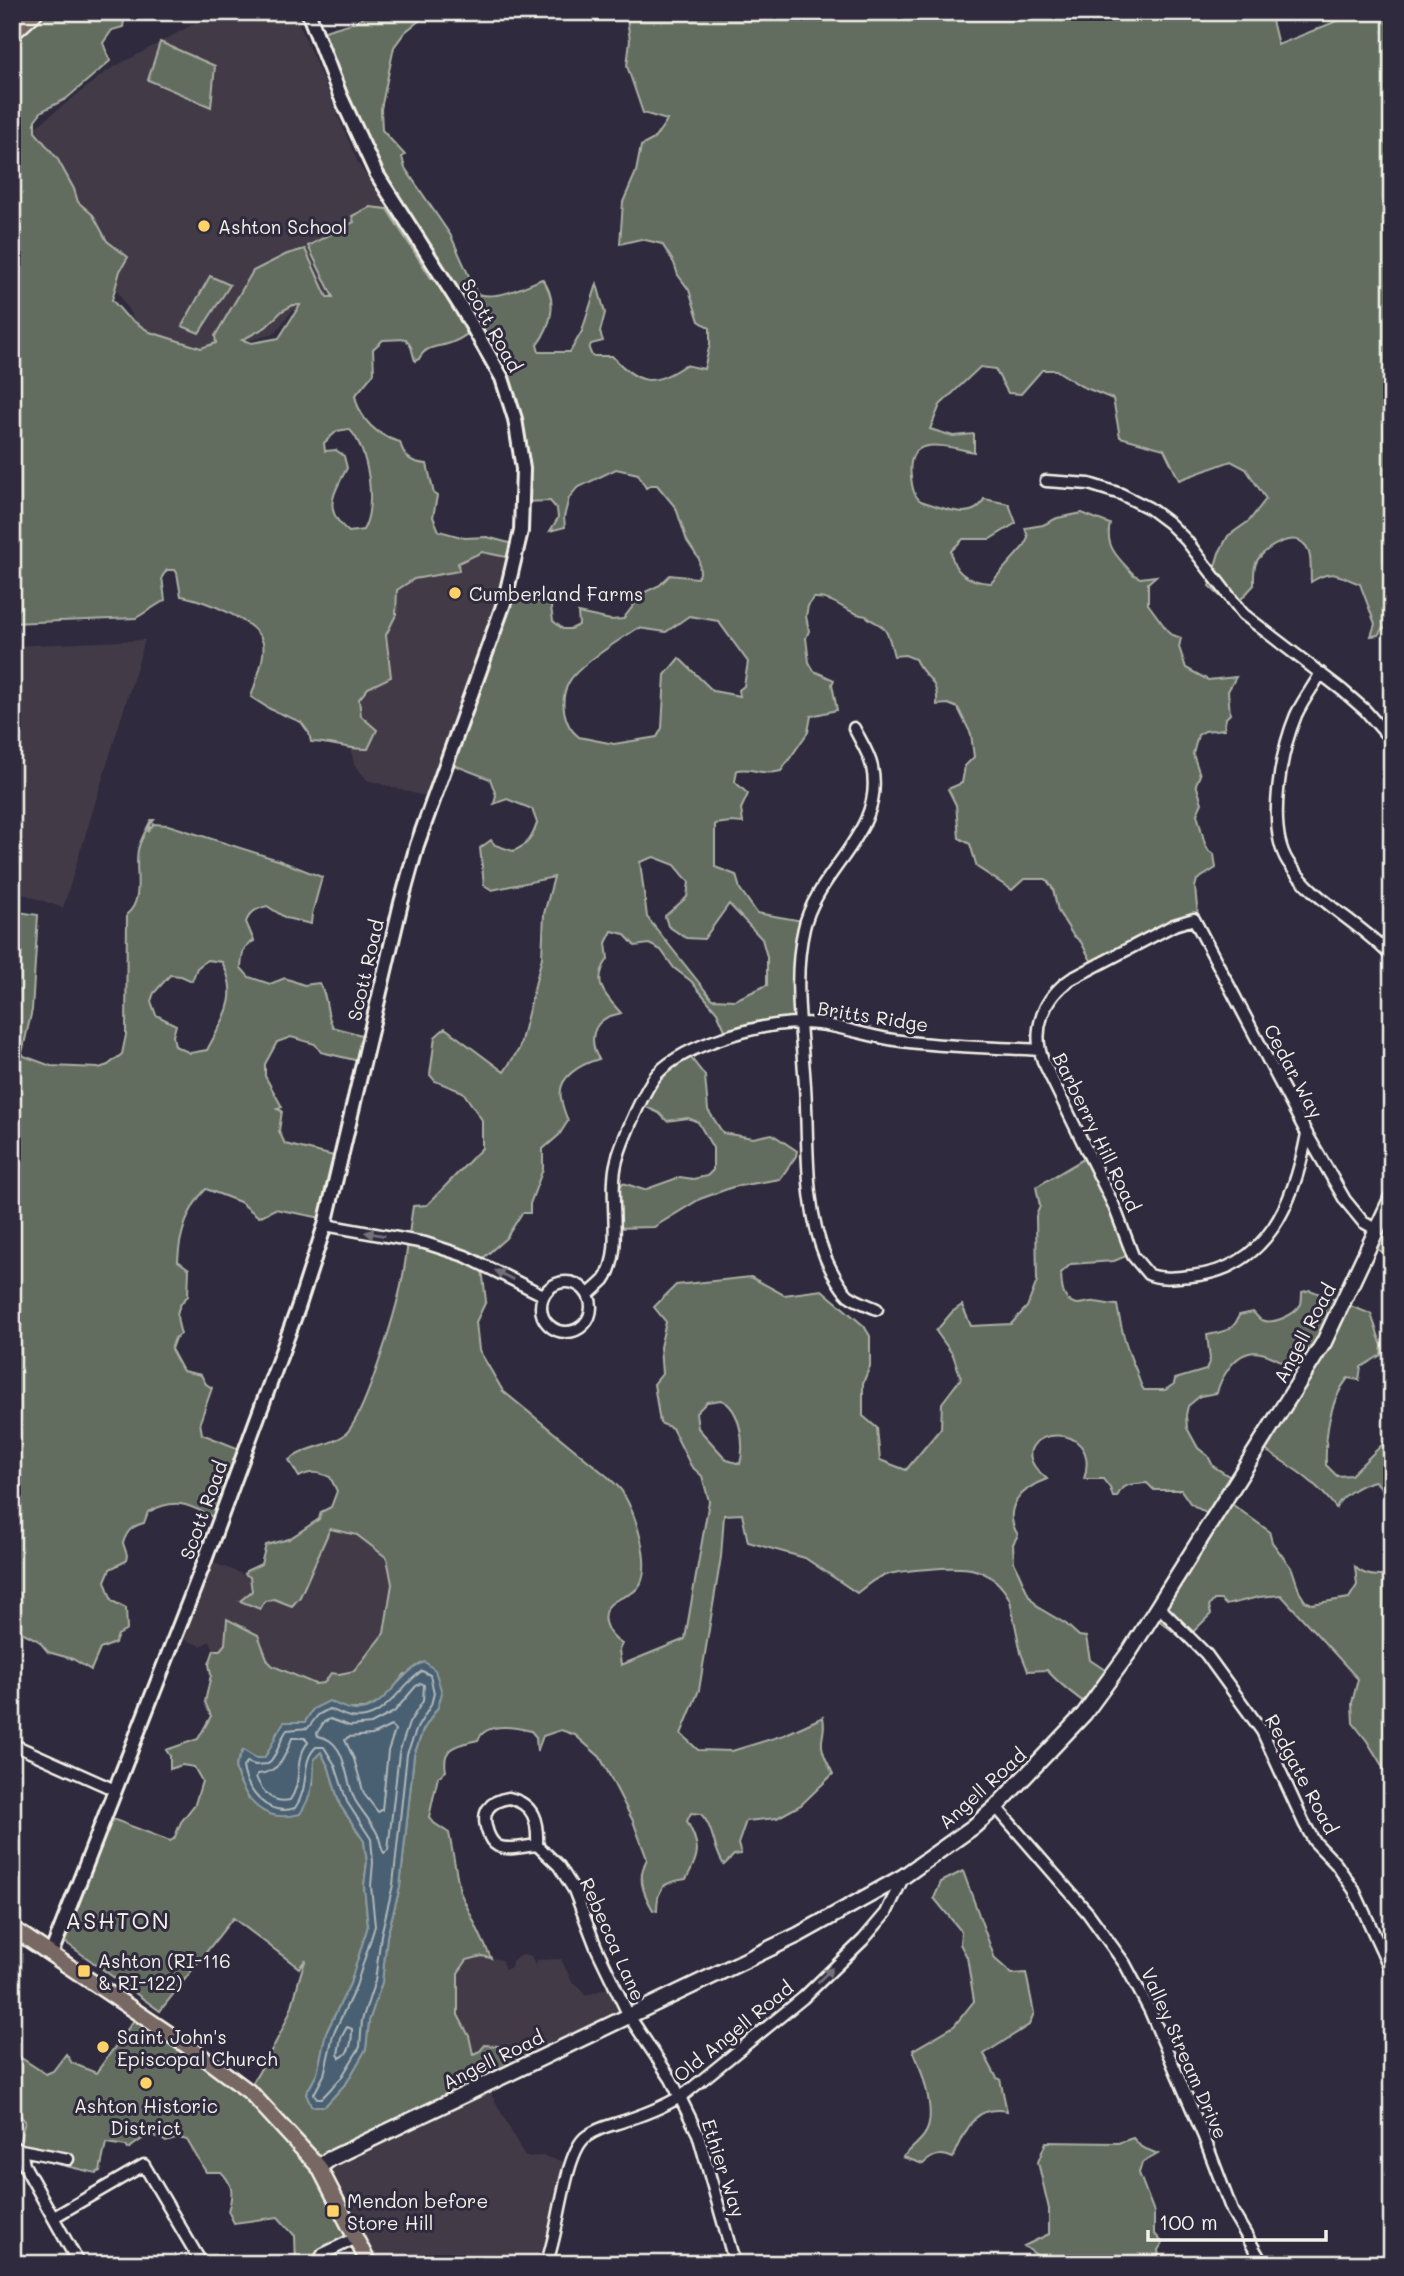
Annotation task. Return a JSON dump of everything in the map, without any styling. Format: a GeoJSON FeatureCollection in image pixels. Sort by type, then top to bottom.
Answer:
{"type":"FeatureCollection","features":[{"type":"Feature","properties":{"kind":"highway"},"geometry":{"type":"LineString","coordinates":[[12,31],[33,12]]}},
{"type":"Feature","properties":{"kind":"main road","name":"Angell Road"},"geometry":{"type":"LineString","coordinates":[[319,2167],[407,2121],[798,1935],[904,1876],[973,1827],[996,1807],[1084,1714],[1124,1661],[1324,1342],[1392,1197]]}},
{"type":"Feature","properties":{"kind":"main road"},"geometry":{"type":"LineString","coordinates":[[12,1928],[251,2093],[319,2167],[369,2264]]}},
{"type":"Feature","properties":{"kind":"street","name":"Scott Road"},"geometry":{"type":"LineString","coordinates":[[51,1954],[202,1568],[298,1308],[325,1225],[401,903],[432,799],[504,603],[521,531],[523,499],[519,441],[502,378],[464,310],[376,173],[353,127],[308,12]]}},
{"type":"Feature","properties":{"kind":"street"},"geometry":{"type":"LineString","coordinates":[[1046,481],[1089,484],[1121,494],[1149,508],[1169,523],[1186,540],[1244,614],[1365,710],[1392,741]]}},
{"type":"Feature","properties":{"kind":"street"},"geometry":{"type":"LineString","coordinates":[[1321,673],[1296,715],[1283,763],[1278,830],[1281,848],[1288,862],[1310,887],[1392,957]]}},
{"type":"Feature","properties":{"kind":"street"},"geometry":{"type":"LineString","coordinates":[[854,728],[872,768],[871,799],[867,820],[853,846],[823,884],[804,924],[799,972],[800,1023],[809,1185],[818,1235],[826,1259],[848,1295],[877,1309]]}},
{"type":"Feature","properties":{"kind":"street","name":"Barberry Hill Road"},"geometry":{"type":"LineString","coordinates":[[1194,919],[1174,925],[1127,948],[1057,989],[1048,1000],[1039,1029],[1039,1050],[1048,1074],[1111,1198],[1133,1256],[1148,1274],[1164,1278],[1206,1275],[1243,1261],[1259,1246],[1279,1220],[1303,1157],[1307,1134]]}},
{"type":"Feature","properties":{"kind":"street","name":"Cedar Way"},"geometry":{"type":"LineString","coordinates":[[1194,919],[1307,1134],[1345,1200],[1363,1222],[1377,1230]]}},
{"type":"Feature","properties":{"kind":"street","name":"Britts Ridge"},"geometry":{"type":"LineString","coordinates":[[543,1295],[540,1306],[542,1318],[550,1327],[560,1332],[572,1332],[582,1327],[589,1317],[591,1306],[588,1295],[604,1279],[614,1249],[612,1190],[616,1160],[655,1076],[668,1063],[718,1039],[800,1023],[856,1030],[899,1041],[1039,1050]]}},
{"type":"Feature","properties":{"kind":"street"},"geometry":{"type":"LineString","coordinates":[[325,1225],[425,1243],[465,1256],[543,1295],[550,1287],[560,1282],[581,1286],[588,1295]]}},
{"type":"Feature","properties":{"kind":"street","name":"Redgate Road"},"geometry":{"type":"LineString","coordinates":[[1158,1606],[1206,1654],[1262,1731],[1304,1823],[1314,1841],[1336,1864],[1354,1890],[1392,1973]]}},
{"type":"Feature","properties":{"kind":"street"},"geometry":{"type":"LineString","coordinates":[[12,1744],[115,1790]]}},
{"type":"Feature","properties":{"kind":"street"},"geometry":{"type":"LineString","coordinates":[[509,1798],[523,1801],[532,1812],[536,1823],[537,1845],[510,1848],[498,1846],[490,1839],[486,1829],[486,1810],[498,1800],[509,1798]]}},
{"type":"Feature","properties":{"kind":"street","name":"Valley Stream Drive"},"geometry":{"type":"LineString","coordinates":[[996,1807],[1087,1913],[1125,1964],[1150,2011],[1212,2156],[1232,2211],[1263,2264]]}},
{"type":"Feature","properties":{"kind":"street","name":"Rebecca Lane"},"geometry":{"type":"LineString","coordinates":[[537,1845],[559,1866],[573,1890],[596,1947],[629,2016]]}},
{"type":"Feature","properties":{"kind":"street","name":"Old Angell Road"},"geometry":{"type":"LineString","coordinates":[[546,2264],[557,2230],[571,2162],[581,2140],[602,2128],[679,2098],[803,1998],[863,1940],[886,1913],[904,1876]]}},
{"type":"Feature","properties":{"kind":"street","name":"Ethier Way"},"geometry":{"type":"LineString","coordinates":[[629,2016],[666,2070],[698,2134],[735,2264]]}},
{"type":"Feature","properties":{"kind":"street"},"geometry":{"type":"LineString","coordinates":[[16,2148],[68,2160]]}},
{"type":"Feature","properties":{"kind":"street"},"geometry":{"type":"LineString","coordinates":[[16,2148],[79,2264]]}},
{"type":"Feature","properties":{"kind":"street"},"geometry":{"type":"LineString","coordinates":[[54,2217],[144,2165],[202,2264]]}},
{"type":"Feature","properties":{"kind":"street"},"geometry":{"type":"LineString","coordinates":[[317,2264],[323,2254],[356,2238]]}},
{"type":"Feature","properties":{"kind":"shaded area"},"geometry":{"type":"Polygon","coordinates":[[[216,12],[294,12],[358,163],[440,289],[354,329],[325,305],[292,311],[274,334],[224,347],[192,350],[147,342],[83,232],[32,130],[107,71],[216,12]]]}},
{"type":"Feature","properties":{"kind":"shaded area"},"geometry":{"type":"Polygon","coordinates":[[[482,552],[514,558],[431,798],[367,780],[354,764],[351,750],[368,749],[376,730],[361,716],[359,699],[368,688],[391,677],[386,634],[396,615],[397,590],[414,579],[459,571],[458,563],[482,552]]]}},
{"type":"Feature","properties":{"kind":"shaded area"},"geometry":{"type":"Polygon","coordinates":[[[145,640],[63,908],[12,890],[12,646],[145,640]]]}},
{"type":"Feature","properties":{"kind":"shaded area"},"geometry":{"type":"Polygon","coordinates":[[[329,1529],[357,1535],[387,1558],[392,1584],[384,1633],[354,1671],[315,1684],[273,1666],[268,1661],[258,1635],[228,1619],[225,1644],[220,1650],[214,1650],[210,1641],[201,1646],[179,1637],[204,1559],[250,1577],[252,1591],[265,1601],[300,1597],[329,1529]]]}},
{"type":"Feature","properties":{"kind":"shaded area"},"geometry":{"type":"Polygon","coordinates":[[[522,1955],[531,1956],[536,1967],[537,1960],[561,1959],[572,1982],[580,1987],[585,1996],[613,1986],[628,2019],[519,2072],[480,2051],[473,2055],[469,2036],[458,2015],[458,1974],[466,1960],[482,1956],[502,1960],[505,1970],[511,1967],[512,1961],[522,1955]]]}},
{"type":"Feature","properties":{"kind":"shaded area"},"geometry":{"type":"Polygon","coordinates":[[[488,2088],[525,2157],[542,2156],[570,2163],[545,2264],[369,2264],[319,2163],[488,2088]]]}},
{"type":"Feature","properties":{"kind":"green space"},"geometry":{"type":"Polygon","coordinates":[[[36,12],[133,12],[125,15],[123,27],[112,30],[103,43],[110,61],[66,99],[42,111],[35,120],[35,132],[57,158],[78,202],[93,215],[107,241],[128,257],[120,271],[112,300],[126,316],[150,332],[201,348],[216,343],[215,336],[253,271],[287,254],[305,249],[327,297],[333,297],[308,246],[354,222],[352,216],[370,207],[387,209],[431,278],[438,272],[373,168],[315,35],[358,21],[363,18],[365,12],[430,12],[405,32],[394,47],[381,109],[382,130],[405,155],[402,157],[405,168],[451,236],[477,294],[502,294],[542,279],[552,304],[546,330],[537,345],[539,352],[570,352],[582,331],[597,284],[605,313],[600,332],[603,341],[591,344],[589,349],[592,356],[612,356],[638,377],[654,380],[685,365],[704,369],[710,344],[710,328],[699,321],[689,290],[662,244],[641,239],[620,244],[623,202],[636,172],[641,146],[654,139],[667,120],[643,113],[627,66],[630,40],[626,12],[1270,12],[1278,45],[1359,12],[1392,12],[1392,626],[1382,629],[1378,635],[1371,636],[1375,624],[1360,584],[1331,574],[1311,582],[1307,547],[1293,540],[1268,549],[1259,558],[1255,567],[1254,585],[1233,608],[1209,586],[1219,553],[1228,536],[1249,521],[1266,499],[1246,469],[1231,461],[1179,480],[1164,449],[1120,437],[1113,399],[1081,386],[1056,370],[1042,370],[1021,394],[1008,393],[995,369],[980,367],[940,405],[930,429],[953,436],[974,434],[974,452],[930,446],[914,453],[911,463],[913,490],[923,502],[963,512],[975,509],[984,499],[1009,504],[1016,523],[990,539],[963,539],[951,551],[955,566],[964,575],[976,581],[991,583],[1025,545],[1028,537],[1025,528],[1082,513],[1110,524],[1111,546],[1134,575],[1140,578],[1156,576],[1148,583],[1148,604],[1170,634],[1181,638],[1179,647],[1186,668],[1208,680],[1236,677],[1228,691],[1230,714],[1226,718],[1224,729],[1205,731],[1198,735],[1193,754],[1200,775],[1196,784],[1202,803],[1197,814],[1205,844],[1214,854],[1216,868],[1197,880],[1195,887],[1199,927],[1179,926],[1095,968],[1081,942],[1073,935],[1058,911],[1053,889],[1046,879],[1024,879],[1012,890],[977,867],[970,844],[959,838],[956,805],[948,789],[962,783],[965,766],[974,757],[971,734],[958,708],[948,704],[937,705],[936,689],[930,679],[915,659],[905,655],[894,656],[888,635],[880,625],[828,600],[814,598],[808,606],[806,616],[809,662],[814,671],[834,680],[832,684],[837,710],[811,716],[808,732],[781,771],[768,773],[737,770],[735,782],[748,794],[741,809],[743,823],[715,824],[715,867],[736,875],[740,889],[757,913],[803,921],[801,1027],[729,1039],[717,1012],[691,981],[674,968],[661,950],[649,944],[635,946],[624,934],[612,931],[606,943],[608,959],[600,982],[605,994],[621,1013],[605,1019],[596,1028],[593,1044],[599,1059],[572,1072],[563,1083],[561,1098],[568,1121],[559,1135],[543,1149],[543,1169],[530,1204],[530,1213],[522,1213],[506,1238],[481,1260],[486,1301],[476,1322],[479,1350],[503,1391],[608,1477],[623,1493],[632,1512],[643,1550],[644,1573],[639,1587],[609,1606],[604,1618],[608,1630],[622,1644],[619,1650],[621,1665],[685,1639],[709,1501],[702,1476],[691,1466],[672,1428],[660,1423],[654,1384],[662,1374],[660,1347],[666,1322],[654,1307],[676,1285],[751,1277],[784,1295],[822,1290],[864,1326],[870,1336],[870,1366],[863,1383],[863,1416],[877,1428],[880,1460],[906,1470],[941,1428],[942,1403],[961,1378],[953,1355],[936,1331],[952,1312],[962,1305],[971,1326],[1011,1324],[1027,1307],[1037,1281],[1036,1216],[1040,1206],[1036,1187],[1087,1157],[1131,1254],[1114,1261],[1071,1264],[1061,1273],[1062,1288],[1065,1297],[1072,1303],[1117,1305],[1127,1346],[1144,1390],[1165,1390],[1174,1384],[1175,1379],[1206,1370],[1210,1359],[1207,1335],[1231,1328],[1239,1315],[1253,1312],[1266,1321],[1283,1318],[1301,1304],[1302,1292],[1310,1290],[1371,1314],[1382,1346],[1381,1355],[1361,1367],[1359,1380],[1348,1378],[1336,1397],[1326,1443],[1326,1465],[1337,1476],[1351,1475],[1392,1435],[1392,1499],[1375,1481],[1352,1491],[1336,1508],[1311,1482],[1262,1448],[1302,1374],[1274,1357],[1255,1352],[1238,1359],[1223,1377],[1217,1393],[1200,1396],[1188,1406],[1186,1415],[1187,1428],[1198,1448],[1208,1456],[1213,1466],[1238,1482],[1229,1502],[1269,1531],[1272,1542],[1292,1569],[1305,1601],[1312,1604],[1349,1598],[1357,1585],[1355,1567],[1372,1576],[1392,1575],[1392,1782],[1353,1723],[1352,1703],[1358,1679],[1281,1595],[1226,1605],[1221,1600],[1214,1600],[1209,1606],[1211,1614],[1184,1640],[1156,1618],[1215,1519],[1190,1503],[1181,1490],[1154,1490],[1147,1483],[1137,1484],[1125,1487],[1117,1497],[1113,1497],[1103,1479],[1084,1479],[1086,1459],[1081,1446],[1070,1438],[1044,1438],[1034,1444],[1030,1454],[1035,1467],[1047,1479],[1022,1494],[1013,1508],[1013,1525],[1018,1535],[1013,1544],[1014,1562],[1029,1596],[1039,1608],[1066,1624],[1079,1636],[1086,1637],[1090,1660],[1114,1676],[1091,1707],[1047,1670],[1028,1671],[1021,1653],[1010,1600],[1003,1588],[985,1574],[965,1568],[904,1571],[877,1578],[857,1593],[805,1558],[748,1542],[742,1514],[724,1515],[721,1557],[699,1690],[681,1734],[698,1750],[732,1751],[784,1735],[823,1717],[823,1750],[833,1774],[801,1805],[777,1818],[746,1821],[738,1844],[741,1854],[734,1855],[724,1865],[705,1819],[701,1814],[691,1813],[687,1821],[697,1850],[694,1863],[686,1879],[663,1887],[658,1896],[657,1911],[653,1910],[644,1891],[642,1872],[647,1859],[633,1821],[600,1757],[575,1735],[561,1730],[543,1736],[537,1752],[536,1737],[531,1731],[509,1727],[494,1728],[487,1730],[478,1740],[458,1745],[449,1751],[445,1762],[446,1771],[438,1777],[429,1817],[449,1833],[460,1892],[491,1958],[482,1956],[467,1960],[458,1973],[458,2015],[469,2036],[473,2054],[485,2045],[498,2046],[513,2074],[319,2163],[357,2246],[344,2249],[322,2264],[296,2264],[295,2236],[278,2217],[234,2223],[228,2211],[231,2195],[228,2181],[221,2172],[206,2172],[187,2140],[179,2138],[166,2142],[155,2136],[147,2136],[128,2149],[126,2146],[106,2143],[100,2171],[96,2173],[27,2157],[17,2151],[25,2121],[12,2107],[12,2052],[46,2074],[53,2071],[66,2054],[72,2063],[96,2073],[137,2016],[246,2094],[282,2029],[306,1959],[299,1968],[233,1918],[160,2011],[65,1942],[110,1818],[170,1841],[174,1839],[181,1822],[195,1804],[202,1781],[194,1767],[182,1765],[170,1769],[170,1756],[166,1750],[198,1739],[211,1716],[205,1702],[211,1675],[209,1664],[214,1650],[220,1650],[225,1644],[227,1619],[258,1635],[268,1661],[273,1666],[315,1684],[324,1683],[331,1673],[354,1671],[384,1633],[392,1584],[387,1558],[357,1535],[330,1529],[300,1597],[292,1606],[274,1599],[265,1601],[260,1609],[240,1601],[252,1591],[250,1577],[245,1574],[246,1571],[261,1564],[266,1545],[289,1539],[319,1519],[321,1512],[331,1507],[337,1491],[330,1477],[314,1473],[299,1477],[289,1460],[302,1452],[336,1440],[351,1427],[369,1389],[399,1295],[413,1206],[427,1205],[482,1148],[482,1120],[463,1092],[435,1081],[430,1075],[435,1037],[445,1028],[504,1072],[519,1049],[542,957],[544,914],[554,877],[492,890],[484,885],[480,848],[491,840],[495,845],[513,851],[526,843],[537,823],[532,809],[507,799],[494,804],[496,795],[490,779],[446,762],[505,597],[533,602],[550,600],[553,621],[563,629],[579,625],[578,613],[611,620],[623,619],[643,593],[660,585],[670,575],[697,578],[700,573],[699,559],[687,541],[676,508],[657,485],[646,488],[638,474],[616,469],[577,488],[569,498],[564,517],[565,527],[550,531],[558,518],[557,509],[550,501],[523,502],[514,418],[473,330],[456,341],[425,351],[415,361],[406,339],[383,340],[373,349],[374,373],[355,396],[365,420],[371,426],[384,436],[400,442],[409,459],[427,464],[434,494],[437,496],[433,517],[439,531],[465,538],[487,537],[513,544],[511,558],[482,552],[458,563],[459,571],[414,579],[397,590],[396,615],[386,635],[391,677],[368,688],[359,699],[361,716],[377,730],[368,749],[311,742],[309,733],[301,722],[270,709],[251,697],[264,649],[259,635],[228,612],[181,596],[175,570],[167,570],[162,577],[165,600],[136,618],[12,623],[12,34],[36,12]],[[293,305],[282,311],[266,327],[242,340],[252,343],[279,338],[300,305],[293,305]],[[349,429],[337,431],[324,443],[325,451],[336,450],[344,456],[347,468],[334,494],[335,517],[349,532],[363,530],[370,507],[370,493],[362,450],[349,429]],[[689,616],[666,632],[638,628],[590,661],[569,682],[564,696],[564,712],[569,726],[579,737],[614,744],[657,737],[662,728],[665,675],[679,658],[713,691],[740,696],[739,690],[744,686],[748,662],[718,621],[689,616]],[[654,857],[640,862],[647,917],[712,999],[735,1000],[767,985],[767,957],[762,939],[729,904],[704,939],[686,938],[668,926],[665,916],[687,897],[689,882],[675,865],[654,857]],[[721,1400],[707,1402],[696,1413],[698,1428],[727,1460],[740,1464],[740,1428],[728,1404],[721,1400]],[[405,1674],[384,1700],[366,1709],[313,1709],[305,1722],[277,1732],[273,1747],[264,1758],[256,1758],[243,1751],[235,1767],[249,1799],[313,1785],[314,1759],[321,1751],[340,1805],[364,1841],[367,1862],[364,1886],[368,1926],[350,1984],[326,2033],[317,2074],[306,2094],[325,2106],[347,2082],[366,2049],[369,2021],[382,1982],[387,1936],[400,1887],[414,1755],[423,1730],[438,1707],[405,1674]]]}},
{"type":"Feature","properties":{"kind":"green space"},"geometry":{"type":"Polygon","coordinates":[[[160,42],[215,66],[211,107],[148,80],[160,42]]]}},
{"type":"Feature","properties":{"kind":"green space"},"geometry":{"type":"Polygon","coordinates":[[[210,276],[230,285],[199,333],[182,326],[210,276]]]}},
{"type":"Feature","properties":{"kind":"green space"},"geometry":{"type":"Polygon","coordinates":[[[151,820],[154,820],[148,832],[154,824],[168,825],[322,877],[311,924],[286,918],[267,906],[250,915],[246,922],[254,941],[245,949],[241,968],[249,977],[270,984],[285,978],[304,985],[319,983],[333,1027],[365,1036],[359,1061],[321,1052],[315,1044],[291,1037],[277,1042],[265,1064],[265,1076],[282,1107],[277,1109],[282,1111],[279,1131],[285,1144],[338,1157],[322,1218],[275,1209],[259,1217],[240,1202],[206,1189],[189,1213],[180,1242],[178,1261],[189,1269],[188,1296],[178,1309],[181,1334],[175,1338],[171,1349],[183,1371],[201,1375],[212,1388],[200,1422],[202,1434],[242,1450],[219,1520],[184,1505],[168,1505],[148,1512],[144,1523],[128,1532],[123,1543],[126,1561],[110,1569],[105,1581],[112,1601],[126,1608],[127,1630],[118,1635],[115,1643],[100,1649],[91,1670],[73,1659],[48,1652],[39,1641],[12,1627],[12,911],[38,915],[32,1010],[22,1053],[51,1066],[99,1068],[108,1065],[122,1054],[126,1035],[127,914],[136,901],[138,850],[151,820]],[[207,960],[197,968],[192,981],[170,975],[154,993],[151,1001],[156,1015],[176,1025],[173,1036],[175,1046],[190,1053],[207,1050],[228,1007],[230,986],[222,962],[207,960]]]}},
{"type":"Feature","properties":{"kind":"green space"},"geometry":{"type":"Polygon","coordinates":[[[688,1054],[705,1076],[708,1110],[723,1133],[753,1138],[772,1134],[797,1151],[796,1156],[780,1179],[733,1187],[700,1199],[654,1227],[614,1228],[613,1195],[623,1183],[644,1190],[680,1177],[693,1179],[707,1176],[713,1170],[713,1148],[698,1122],[688,1118],[667,1121],[659,1113],[644,1106],[655,1082],[688,1054]]]}},
{"type":"Feature","properties":{"kind":"green space"},"geometry":{"type":"Polygon","coordinates":[[[1392,1208],[1392,1257],[1369,1245],[1392,1208]]]}},
{"type":"Feature","properties":{"kind":"green space"},"geometry":{"type":"Polygon","coordinates":[[[963,1871],[995,1959],[1012,1974],[1026,1973],[1034,2013],[1029,2025],[984,2054],[1000,2079],[1007,2111],[995,2110],[978,2116],[967,2130],[953,2158],[937,2155],[923,2164],[903,2157],[922,2139],[930,2114],[927,2091],[913,2050],[954,2026],[974,2001],[967,1957],[960,1944],[961,1931],[934,1898],[941,1882],[963,1871]]]}},
{"type":"Feature","properties":{"kind":"green space"},"geometry":{"type":"Polygon","coordinates":[[[1133,2138],[1141,2147],[1158,2154],[1142,2163],[1139,2173],[1154,2212],[1154,2233],[1163,2243],[1158,2250],[1159,2256],[1168,2263],[1175,2264],[1049,2264],[1024,2246],[1049,2234],[1049,2209],[1038,2162],[1046,2142],[1118,2143],[1133,2138]]]}},
{"type":"Feature","properties":{"kind":"water"},"geometry":{"type":"Polygon","coordinates":[[[425,1662],[435,1670],[442,1693],[438,1707],[423,1730],[414,1755],[400,1887],[387,1936],[382,1982],[369,2021],[366,2049],[347,2082],[325,2106],[311,2106],[306,2094],[317,2074],[326,2033],[350,1984],[368,1926],[364,1886],[367,1862],[364,1841],[340,1805],[329,1768],[321,1752],[314,1759],[308,1800],[300,1814],[276,1816],[257,1807],[244,1790],[235,1767],[243,1750],[256,1758],[264,1758],[284,1722],[305,1722],[313,1709],[329,1701],[350,1709],[371,1707],[415,1667],[425,1662]]]}},
{"type":"Feature","properties":{"kind":"place","name":"Ashton School"},"geometry":{"type":"Point","coordinates":[204,226]}},
{"type":"Feature","properties":{"kind":"place","name":"Cumberland Farms"},"geometry":{"type":"Point","coordinates":[455,593]}},
{"type":"Feature","properties":{"kind":"place","name":"Ashton (RI-116 & RI-122)"},"geometry":{"type":"Point","coordinates":[84,1971]}},
{"type":"Feature","properties":{"kind":"place","name":"Saint John's Episcopal Church"},"geometry":{"type":"Point","coordinates":[103,2047]}},
{"type":"Feature","properties":{"kind":"place","name":"Ashton Historic District"},"geometry":{"type":"Point","coordinates":[146,2083]}},
{"type":"Feature","properties":{"kind":"place","name":"Mendon before Store Hill"},"geometry":{"type":"Point","coordinates":[333,2211]}},
{"type":"Feature","properties":{"kind":"district","name":"ASHTON"},"geometry":{"type":"Point","coordinates":[118,1920]}}]}
